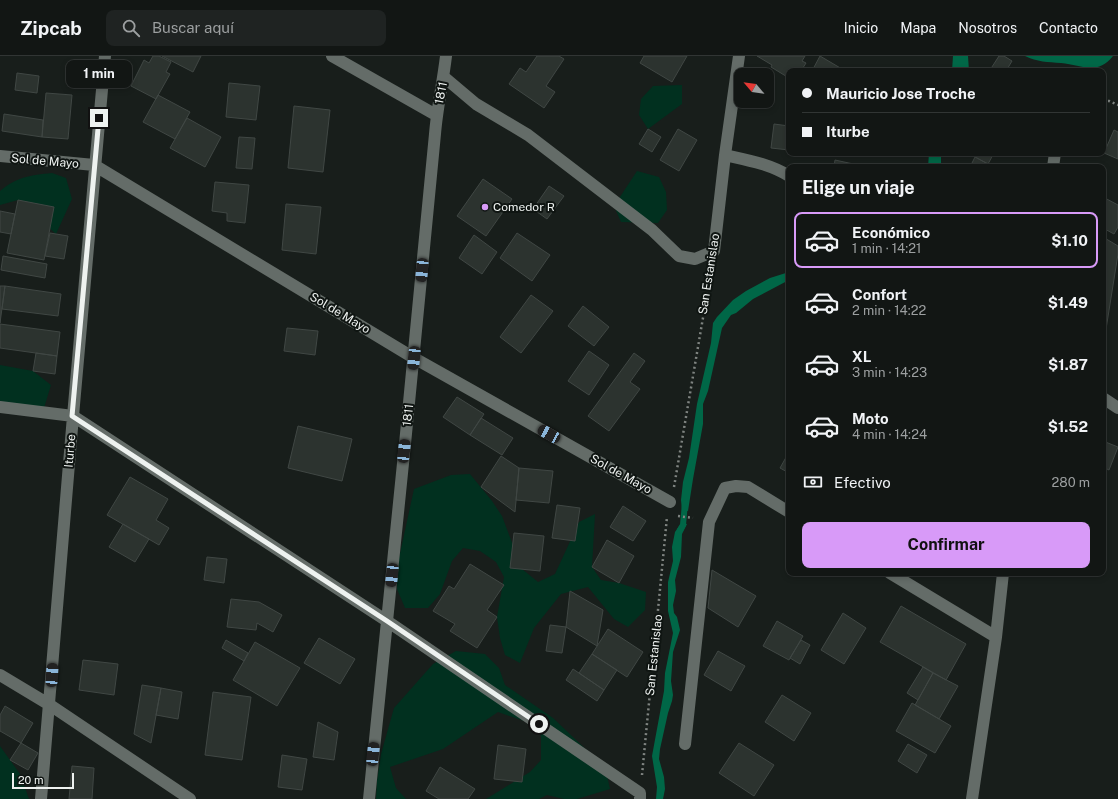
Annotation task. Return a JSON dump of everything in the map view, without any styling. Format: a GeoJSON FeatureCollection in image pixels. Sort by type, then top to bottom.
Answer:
{"type":"FeatureCollection","features":[{"type":"Feature","properties":{"kind":"street","name":"Iturbe"},"geometry":{"type":"LineString","coordinates":[[41,799],[50,705],[72,416],[105,56]]}},
{"type":"Feature","properties":{"kind":"street"},"geometry":{"type":"LineString","coordinates":[[332,56],[436,115]]}},
{"type":"Feature","properties":{"kind":"street","name":"1811"},"geometry":{"type":"LineString","coordinates":[[369,799],[414,358],[436,115],[444,77],[446,56]]}},
{"type":"Feature","properties":{"kind":"street","name":"San Estanislao"},"geometry":{"type":"LineString","coordinates":[[714,251],[725,155],[739,56]]}},
{"type":"Feature","properties":{"kind":"street"},"geometry":{"type":"LineString","coordinates":[[444,77],[476,104],[528,135],[652,230],[679,256],[695,259],[714,251]]}},
{"type":"Feature","properties":{"kind":"street"},"geometry":{"type":"LineString","coordinates":[[725,155],[766,165],[786,174]]}},
{"type":"Feature","properties":{"kind":"street","name":"Sol de Mayo"},"geometry":{"type":"LineString","coordinates":[[0,156],[94,165],[414,358],[670,502]]}},
{"type":"Feature","properties":{"kind":"street"},"geometry":{"type":"LineString","coordinates":[[1106,400],[1118,408]]}},
{"type":"Feature","properties":{"kind":"street"},"geometry":{"type":"LineString","coordinates":[[0,407],[72,416],[387,621],[640,796]]}},
{"type":"Feature","properties":{"kind":"street"},"geometry":{"type":"LineString","coordinates":[[685,744],[710,522],[725,488],[736,486],[748,487],[786,510]]}},
{"type":"Feature","properties":{"kind":"street"},"geometry":{"type":"LineString","coordinates":[[895,576],[996,637]]}},
{"type":"Feature","properties":{"kind":"street"},"geometry":{"type":"LineString","coordinates":[[972,799],[996,637],[1003,576]]}},
{"type":"Feature","properties":{"kind":"street"},"geometry":{"type":"LineString","coordinates":[[0,675],[50,705],[190,799]]}},
{"type":"Feature","properties":{"kind":"path"},"geometry":{"type":"LineString","coordinates":[[1106,102],[1118,105]]}},
{"type":"Feature","properties":{"kind":"path","name":"San Estanislao"},"geometry":{"type":"LineString","coordinates":[[640,796],[670,502],[714,251]]}},
{"type":"Feature","properties":{"kind":"path"},"geometry":{"type":"LineString","coordinates":[[675,515],[710,522]]}},
{"type":"Feature","properties":{"kind":"shaded area"},"geometry":{"type":"Polygon","coordinates":[[[953,56],[968,56],[969,68],[952,68],[953,56]]]}},
{"type":"Feature","properties":{"kind":"shaded area"},"geometry":{"type":"Polygon","coordinates":[[[1025,56],[1113,56],[1101,66],[1089,68],[1038,61],[1025,56]]]}},
{"type":"Feature","properties":{"kind":"shaded area"},"geometry":{"type":"Polygon","coordinates":[[[682,85],[682,104],[648,129],[639,115],[641,99],[653,86],[682,85]]]}},
{"type":"Feature","properties":{"kind":"shaded area"},"geometry":{"type":"Polygon","coordinates":[[[929,156],[941,156],[941,164],[928,164],[929,156]]]}},
{"type":"Feature","properties":{"kind":"shaded area"},"geometry":{"type":"Polygon","coordinates":[[[637,171],[659,177],[666,192],[667,210],[658,223],[621,222],[614,206],[637,171]]]}},
{"type":"Feature","properties":{"kind":"shaded area"},"geometry":{"type":"Polygon","coordinates":[[[52,173],[66,178],[72,199],[56,234],[18,200],[0,205],[0,191],[6,186],[30,176],[52,173]]]}},
{"type":"Feature","properties":{"kind":"shaded area"},"geometry":{"type":"Polygon","coordinates":[[[786,273],[786,282],[753,299],[736,313],[731,315],[722,328],[708,391],[703,404],[703,424],[688,511],[682,510],[681,500],[683,482],[689,458],[697,404],[711,343],[713,323],[733,300],[770,278],[786,273]]]}},
{"type":"Feature","properties":{"kind":"shaded area"},"geometry":{"type":"Polygon","coordinates":[[[0,365],[33,371],[51,385],[44,408],[0,404],[0,365]]]}},
{"type":"Feature","properties":{"kind":"shaded area"},"geometry":{"type":"Polygon","coordinates":[[[470,474],[502,516],[522,569],[538,582],[555,574],[579,522],[595,514],[592,567],[601,580],[619,583],[646,592],[645,610],[628,627],[614,619],[588,587],[561,594],[534,628],[520,663],[505,655],[500,638],[497,617],[504,577],[496,562],[480,551],[463,548],[452,561],[440,594],[428,608],[405,608],[397,589],[396,572],[414,489],[451,475],[470,474]]]}},
{"type":"Feature","properties":{"kind":"shaded area"},"geometry":{"type":"Polygon","coordinates":[[[681,523],[687,524],[682,534],[681,557],[675,580],[676,591],[673,605],[680,630],[673,652],[671,681],[673,695],[659,759],[664,777],[665,789],[663,799],[656,799],[657,787],[652,756],[673,633],[668,611],[668,582],[673,561],[672,547],[675,532],[681,523]]]}},
{"type":"Feature","properties":{"kind":"shaded area"},"geometry":{"type":"Polygon","coordinates":[[[456,651],[485,654],[499,668],[505,685],[553,718],[594,757],[606,771],[610,789],[577,799],[564,799],[547,795],[539,799],[486,799],[530,772],[541,760],[541,736],[527,722],[498,712],[443,749],[390,767],[396,788],[406,799],[376,799],[381,754],[394,708],[433,664],[456,651]]]}},
{"type":"Feature","properties":{"kind":"shaded area"},"geometry":{"type":"Polygon","coordinates":[[[0,746],[20,774],[29,799],[0,799],[0,746]]]}},
{"type":"Feature","properties":{"kind":"building"},"geometry":{"type":"Polygon","coordinates":[[[153,56],[159,56],[171,62],[166,72],[170,74],[156,99],[131,86],[144,60],[149,63],[153,56]]]}},
{"type":"Feature","properties":{"kind":"building"},"geometry":{"type":"Polygon","coordinates":[[[162,56],[201,56],[193,72],[162,56]]]}},
{"type":"Feature","properties":{"kind":"building"},"geometry":{"type":"Polygon","coordinates":[[[537,56],[559,56],[564,59],[546,86],[555,92],[544,108],[509,84],[520,68],[526,72],[537,56]]]}},
{"type":"Feature","properties":{"kind":"building"},"geometry":{"type":"Polygon","coordinates":[[[644,56],[687,56],[672,82],[640,63],[644,56]]]}},
{"type":"Feature","properties":{"kind":"building"},"geometry":{"type":"Polygon","coordinates":[[[757,56],[805,56],[802,61],[806,63],[803,68],[786,68],[786,76],[771,67],[772,65],[757,56]]]}},
{"type":"Feature","properties":{"kind":"building"},"geometry":{"type":"Polygon","coordinates":[[[820,56],[840,68],[814,68],[820,56]]]}},
{"type":"Feature","properties":{"kind":"building"},"geometry":{"type":"Polygon","coordinates":[[[999,56],[1004,56],[1012,61],[1008,68],[991,68],[999,56]]]}},
{"type":"Feature","properties":{"kind":"building"},"geometry":{"type":"Polygon","coordinates":[[[17,73],[39,76],[37,93],[15,90],[17,73]]]}},
{"type":"Feature","properties":{"kind":"building"},"geometry":{"type":"Polygon","coordinates":[[[229,83],[260,86],[256,120],[226,117],[229,83]]]}},
{"type":"Feature","properties":{"kind":"building"},"geometry":{"type":"Polygon","coordinates":[[[46,93],[72,95],[68,139],[42,137],[46,93]]]}},
{"type":"Feature","properties":{"kind":"building"},"geometry":{"type":"Polygon","coordinates":[[[158,95],[190,112],[175,139],[143,122],[158,95]]]}},
{"type":"Feature","properties":{"kind":"building"},"geometry":{"type":"Polygon","coordinates":[[[294,106],[330,110],[323,172],[288,168],[294,106]]]}},
{"type":"Feature","properties":{"kind":"building"},"geometry":{"type":"Polygon","coordinates":[[[4,114],[43,120],[42,137],[2,131],[4,114]]]}},
{"type":"Feature","properties":{"kind":"building"},"geometry":{"type":"Polygon","coordinates":[[[187,118],[221,137],[205,167],[170,148],[187,118]]]}},
{"type":"Feature","properties":{"kind":"building"},"geometry":{"type":"Polygon","coordinates":[[[774,124],[786,126],[786,150],[771,148],[774,124]]]}},
{"type":"Feature","properties":{"kind":"building"},"geometry":{"type":"Polygon","coordinates":[[[648,129],[661,137],[652,152],[639,144],[648,129]]]}},
{"type":"Feature","properties":{"kind":"building"},"geometry":{"type":"Polygon","coordinates":[[[678,129],[697,140],[679,171],[660,160],[678,129]]]}},
{"type":"Feature","properties":{"kind":"building"},"geometry":{"type":"Polygon","coordinates":[[[1114,130],[1118,132],[1118,159],[1106,154],[1106,148],[1114,130]]]}},
{"type":"Feature","properties":{"kind":"building"},"geometry":{"type":"Polygon","coordinates":[[[239,137],[255,138],[252,169],[236,168],[239,137]]]}},
{"type":"Feature","properties":{"kind":"building"},"geometry":{"type":"Polygon","coordinates":[[[973,156],[992,156],[988,164],[973,156]]]}},
{"type":"Feature","properties":{"kind":"building"},"geometry":{"type":"Polygon","coordinates":[[[975,157],[988,164],[972,164],[975,157]]]}},
{"type":"Feature","properties":{"kind":"building"},"geometry":{"type":"Polygon","coordinates":[[[835,160],[853,164],[834,164],[835,160]]]}},
{"type":"Feature","properties":{"kind":"building","name":"Comedor R"},"geometry":{"type":"Polygon","coordinates":[[[483,179],[512,199],[486,236],[457,216],[483,179]]]}},
{"type":"Feature","properties":{"kind":"building"},"geometry":{"type":"Polygon","coordinates":[[[215,182],[249,185],[245,223],[227,221],[227,213],[212,211],[215,182]]]}},
{"type":"Feature","properties":{"kind":"building"},"geometry":{"type":"Polygon","coordinates":[[[549,186],[564,196],[547,219],[533,209],[549,186]]]}},
{"type":"Feature","properties":{"kind":"building"},"geometry":{"type":"Polygon","coordinates":[[[1106,199],[1118,205],[1118,227],[1114,234],[1106,230],[1106,199]]]}},
{"type":"Feature","properties":{"kind":"building"},"geometry":{"type":"Polygon","coordinates":[[[18,200],[54,207],[44,260],[7,253],[18,200]]]}},
{"type":"Feature","properties":{"kind":"building"},"geometry":{"type":"Polygon","coordinates":[[[286,204],[321,207],[316,254],[282,250],[286,204]]]}},
{"type":"Feature","properties":{"kind":"building"},"geometry":{"type":"Polygon","coordinates":[[[0,211],[15,214],[11,234],[0,232],[0,211]]]}},
{"type":"Feature","properties":{"kind":"building"},"geometry":{"type":"Polygon","coordinates":[[[50,233],[68,236],[64,259],[45,256],[50,233]]]}},
{"type":"Feature","properties":{"kind":"building"},"geometry":{"type":"Polygon","coordinates":[[[517,233],[550,255],[532,281],[500,258],[517,233]]]}},
{"type":"Feature","properties":{"kind":"building"},"geometry":{"type":"Polygon","coordinates":[[[474,235],[497,252],[482,274],[459,258],[474,235]]]}},
{"type":"Feature","properties":{"kind":"building"},"geometry":{"type":"Polygon","coordinates":[[[1106,239],[1118,246],[1106,329],[1106,239]]]}},
{"type":"Feature","properties":{"kind":"building"},"geometry":{"type":"Polygon","coordinates":[[[3,256],[47,264],[45,278],[1,270],[3,256]]]}},
{"type":"Feature","properties":{"kind":"building"},"geometry":{"type":"Polygon","coordinates":[[[0,286],[5,286],[0,323],[0,286]]]}},
{"type":"Feature","properties":{"kind":"building"},"geometry":{"type":"Polygon","coordinates":[[[5,286],[61,294],[58,316],[2,309],[5,286]]]}},
{"type":"Feature","properties":{"kind":"building"},"geometry":{"type":"Polygon","coordinates":[[[531,295],[553,311],[521,353],[500,337],[531,295]]]}},
{"type":"Feature","properties":{"kind":"building"},"geometry":{"type":"Polygon","coordinates":[[[583,306],[609,327],[594,346],[568,326],[583,306]]]}},
{"type":"Feature","properties":{"kind":"building"},"geometry":{"type":"Polygon","coordinates":[[[0,324],[60,332],[57,356],[0,348],[0,324]]]}},
{"type":"Feature","properties":{"kind":"building"},"geometry":{"type":"Polygon","coordinates":[[[287,328],[318,331],[315,355],[284,351],[287,328]]]}},
{"type":"Feature","properties":{"kind":"building"},"geometry":{"type":"Polygon","coordinates":[[[589,351],[609,365],[589,395],[568,381],[589,351]]]}},
{"type":"Feature","properties":{"kind":"building"},"geometry":{"type":"Polygon","coordinates":[[[36,353],[57,356],[55,374],[33,371],[36,353]]]}},
{"type":"Feature","properties":{"kind":"building"},"geometry":{"type":"Polygon","coordinates":[[[634,353],[645,361],[630,382],[640,389],[609,431],[588,416],[634,353]]]}},
{"type":"Feature","properties":{"kind":"building"},"geometry":{"type":"Polygon","coordinates":[[[457,397],[484,414],[470,435],[443,417],[457,397]]]}},
{"type":"Feature","properties":{"kind":"building"},"geometry":{"type":"Polygon","coordinates":[[[481,418],[513,438],[502,455],[470,435],[481,418]]]}},
{"type":"Feature","properties":{"kind":"building"},"geometry":{"type":"Polygon","coordinates":[[[298,426],[352,439],[342,481],[288,468],[298,426]]]}},
{"type":"Feature","properties":{"kind":"building"},"geometry":{"type":"Polygon","coordinates":[[[1106,442],[1118,447],[1109,470],[1106,468],[1106,442]]]}},
{"type":"Feature","properties":{"kind":"building"},"geometry":{"type":"Polygon","coordinates":[[[501,456],[519,468],[515,512],[481,487],[501,456]]]}},
{"type":"Feature","properties":{"kind":"building"},"geometry":{"type":"Polygon","coordinates":[[[786,457],[786,471],[780,468],[786,457]]]}},
{"type":"Feature","properties":{"kind":"building"},"geometry":{"type":"Polygon","coordinates":[[[519,468],[553,471],[549,503],[516,500],[519,468]]]}},
{"type":"Feature","properties":{"kind":"building"},"geometry":{"type":"Polygon","coordinates":[[[130,477],[168,499],[156,520],[169,528],[159,545],[107,515],[130,477]]]}},
{"type":"Feature","properties":{"kind":"building"},"geometry":{"type":"Polygon","coordinates":[[[557,505],[580,508],[575,541],[552,538],[557,505]]]}},
{"type":"Feature","properties":{"kind":"building"},"geometry":{"type":"Polygon","coordinates":[[[623,506],[646,521],[633,541],[610,527],[623,506]]]}},
{"type":"Feature","properties":{"kind":"building"},"geometry":{"type":"Polygon","coordinates":[[[123,524],[149,539],[135,562],[109,547],[123,524]]]}},
{"type":"Feature","properties":{"kind":"building"},"geometry":{"type":"Polygon","coordinates":[[[514,533],[544,536],[540,571],[510,568],[514,533]]]}},
{"type":"Feature","properties":{"kind":"building"},"geometry":{"type":"Polygon","coordinates":[[[607,540],[634,556],[619,583],[592,567],[607,540]]]}},
{"type":"Feature","properties":{"kind":"building"},"geometry":{"type":"Polygon","coordinates":[[[207,557],[227,559],[224,583],[204,580],[207,557]]]}},
{"type":"Feature","properties":{"kind":"building"},"geometry":{"type":"Polygon","coordinates":[[[470,564],[504,585],[487,610],[497,617],[477,648],[450,631],[455,624],[433,611],[449,586],[454,589],[470,564]]]}},
{"type":"Feature","properties":{"kind":"building"},"geometry":{"type":"Polygon","coordinates":[[[712,570],[756,596],[738,627],[708,608],[712,570]]]}},
{"type":"Feature","properties":{"kind":"building"},"geometry":{"type":"Polygon","coordinates":[[[570,591],[603,610],[597,646],[566,627],[570,591]]]}},
{"type":"Feature","properties":{"kind":"building"},"geometry":{"type":"Polygon","coordinates":[[[231,599],[259,602],[282,615],[273,632],[257,623],[256,630],[227,627],[231,599]]]}},
{"type":"Feature","properties":{"kind":"building"},"geometry":{"type":"Polygon","coordinates":[[[901,606],[966,644],[946,680],[880,642],[901,606]]]}},
{"type":"Feature","properties":{"kind":"building"},"geometry":{"type":"Polygon","coordinates":[[[843,613],[866,628],[844,664],[821,650],[843,613]]]}},
{"type":"Feature","properties":{"kind":"building"},"geometry":{"type":"Polygon","coordinates":[[[777,621],[803,636],[789,660],[763,646],[777,621]]]}},
{"type":"Feature","properties":{"kind":"building"},"geometry":{"type":"Polygon","coordinates":[[[550,625],[566,627],[562,653],[546,651],[550,625]]]}},
{"type":"Feature","properties":{"kind":"building"},"geometry":{"type":"Polygon","coordinates":[[[608,629],[643,652],[627,677],[592,654],[608,629]]]}},
{"type":"Feature","properties":{"kind":"building"},"geometry":{"type":"Polygon","coordinates":[[[319,638],[355,659],[340,684],[304,663],[319,638]]]}},
{"type":"Feature","properties":{"kind":"building"},"geometry":{"type":"Polygon","coordinates":[[[226,640],[248,653],[244,661],[222,648],[226,640]]]}},
{"type":"Feature","properties":{"kind":"building"},"geometry":{"type":"Polygon","coordinates":[[[801,640],[810,645],[800,664],[790,658],[801,640]]]}},
{"type":"Feature","properties":{"kind":"building"},"geometry":{"type":"Polygon","coordinates":[[[255,642],[300,668],[277,706],[233,680],[255,642]]]}},
{"type":"Feature","properties":{"kind":"building"},"geometry":{"type":"Polygon","coordinates":[[[718,651],[745,666],[731,691],[704,675],[718,651]]]}},
{"type":"Feature","properties":{"kind":"building"},"geometry":{"type":"Polygon","coordinates":[[[592,654],[617,670],[604,690],[579,673],[592,654]]]}},
{"type":"Feature","properties":{"kind":"building"},"geometry":{"type":"Polygon","coordinates":[[[83,660],[118,664],[114,695],[79,690],[83,660]]]}},
{"type":"Feature","properties":{"kind":"building"},"geometry":{"type":"Polygon","coordinates":[[[923,667],[933,673],[918,700],[907,693],[923,667]]]}},
{"type":"Feature","properties":{"kind":"building"},"geometry":{"type":"Polygon","coordinates":[[[573,669],[604,690],[597,701],[566,680],[573,669]]]}},
{"type":"Feature","properties":{"kind":"building"},"geometry":{"type":"Polygon","coordinates":[[[933,673],[958,686],[939,719],[915,705],[933,673]]]}},
{"type":"Feature","properties":{"kind":"building"},"geometry":{"type":"Polygon","coordinates":[[[142,685],[161,688],[151,743],[134,734],[142,685]]]}},
{"type":"Feature","properties":{"kind":"building"},"geometry":{"type":"Polygon","coordinates":[[[161,688],[182,692],[178,719],[156,715],[161,688]]]}},
{"type":"Feature","properties":{"kind":"building"},"geometry":{"type":"Polygon","coordinates":[[[213,692],[251,697],[242,760],[205,755],[213,692]]]}},
{"type":"Feature","properties":{"kind":"building"},"geometry":{"type":"Polygon","coordinates":[[[782,695],[811,713],[794,741],[765,722],[782,695]]]}},
{"type":"Feature","properties":{"kind":"building"},"geometry":{"type":"Polygon","coordinates":[[[912,703],[951,726],[935,753],[896,731],[912,703]]]}},
{"type":"Feature","properties":{"kind":"building"},"geometry":{"type":"Polygon","coordinates":[[[5,706],[33,723],[21,743],[0,731],[0,715],[5,706]]]}},
{"type":"Feature","properties":{"kind":"building"},"geometry":{"type":"Polygon","coordinates":[[[318,722],[338,732],[334,760],[313,757],[318,722]]]}},
{"type":"Feature","properties":{"kind":"building"},"geometry":{"type":"Polygon","coordinates":[[[21,743],[38,753],[28,770],[10,760],[21,743]]]}},
{"type":"Feature","properties":{"kind":"building"},"geometry":{"type":"Polygon","coordinates":[[[739,743],[774,765],[754,796],[719,773],[739,743]]]}},
{"type":"Feature","properties":{"kind":"building"},"geometry":{"type":"Polygon","coordinates":[[[908,744],[927,755],[917,773],[898,761],[908,744]]]}},
{"type":"Feature","properties":{"kind":"building"},"geometry":{"type":"Polygon","coordinates":[[[498,745],[526,749],[522,782],[494,779],[498,745]]]}},
{"type":"Feature","properties":{"kind":"building"},"geometry":{"type":"Polygon","coordinates":[[[282,755],[307,759],[302,790],[278,787],[282,755]]]}},
{"type":"Feature","properties":{"kind":"building"},"geometry":{"type":"Polygon","coordinates":[[[72,766],[94,768],[92,799],[69,799],[72,766]]]}},
{"type":"Feature","properties":{"kind":"building"},"geometry":{"type":"Polygon","coordinates":[[[440,767],[475,789],[468,799],[439,799],[426,791],[440,767]]]}},
{"type":"Feature","properties":{"kind":"waterway"},"geometry":{"type":"LineString","coordinates":[[680,530],[683,525],[685,503]]}},
{"type":"Feature","properties":{"kind":"place","name":"Comedor R"},"geometry":{"type":"Point","coordinates":[485,207]}},
{"type":"Feature","properties":{"kind":"route"},"geometry":{"type":"LineString","coordinates":[[99,118],[72,416],[387,621],[539,724]]}}]}
